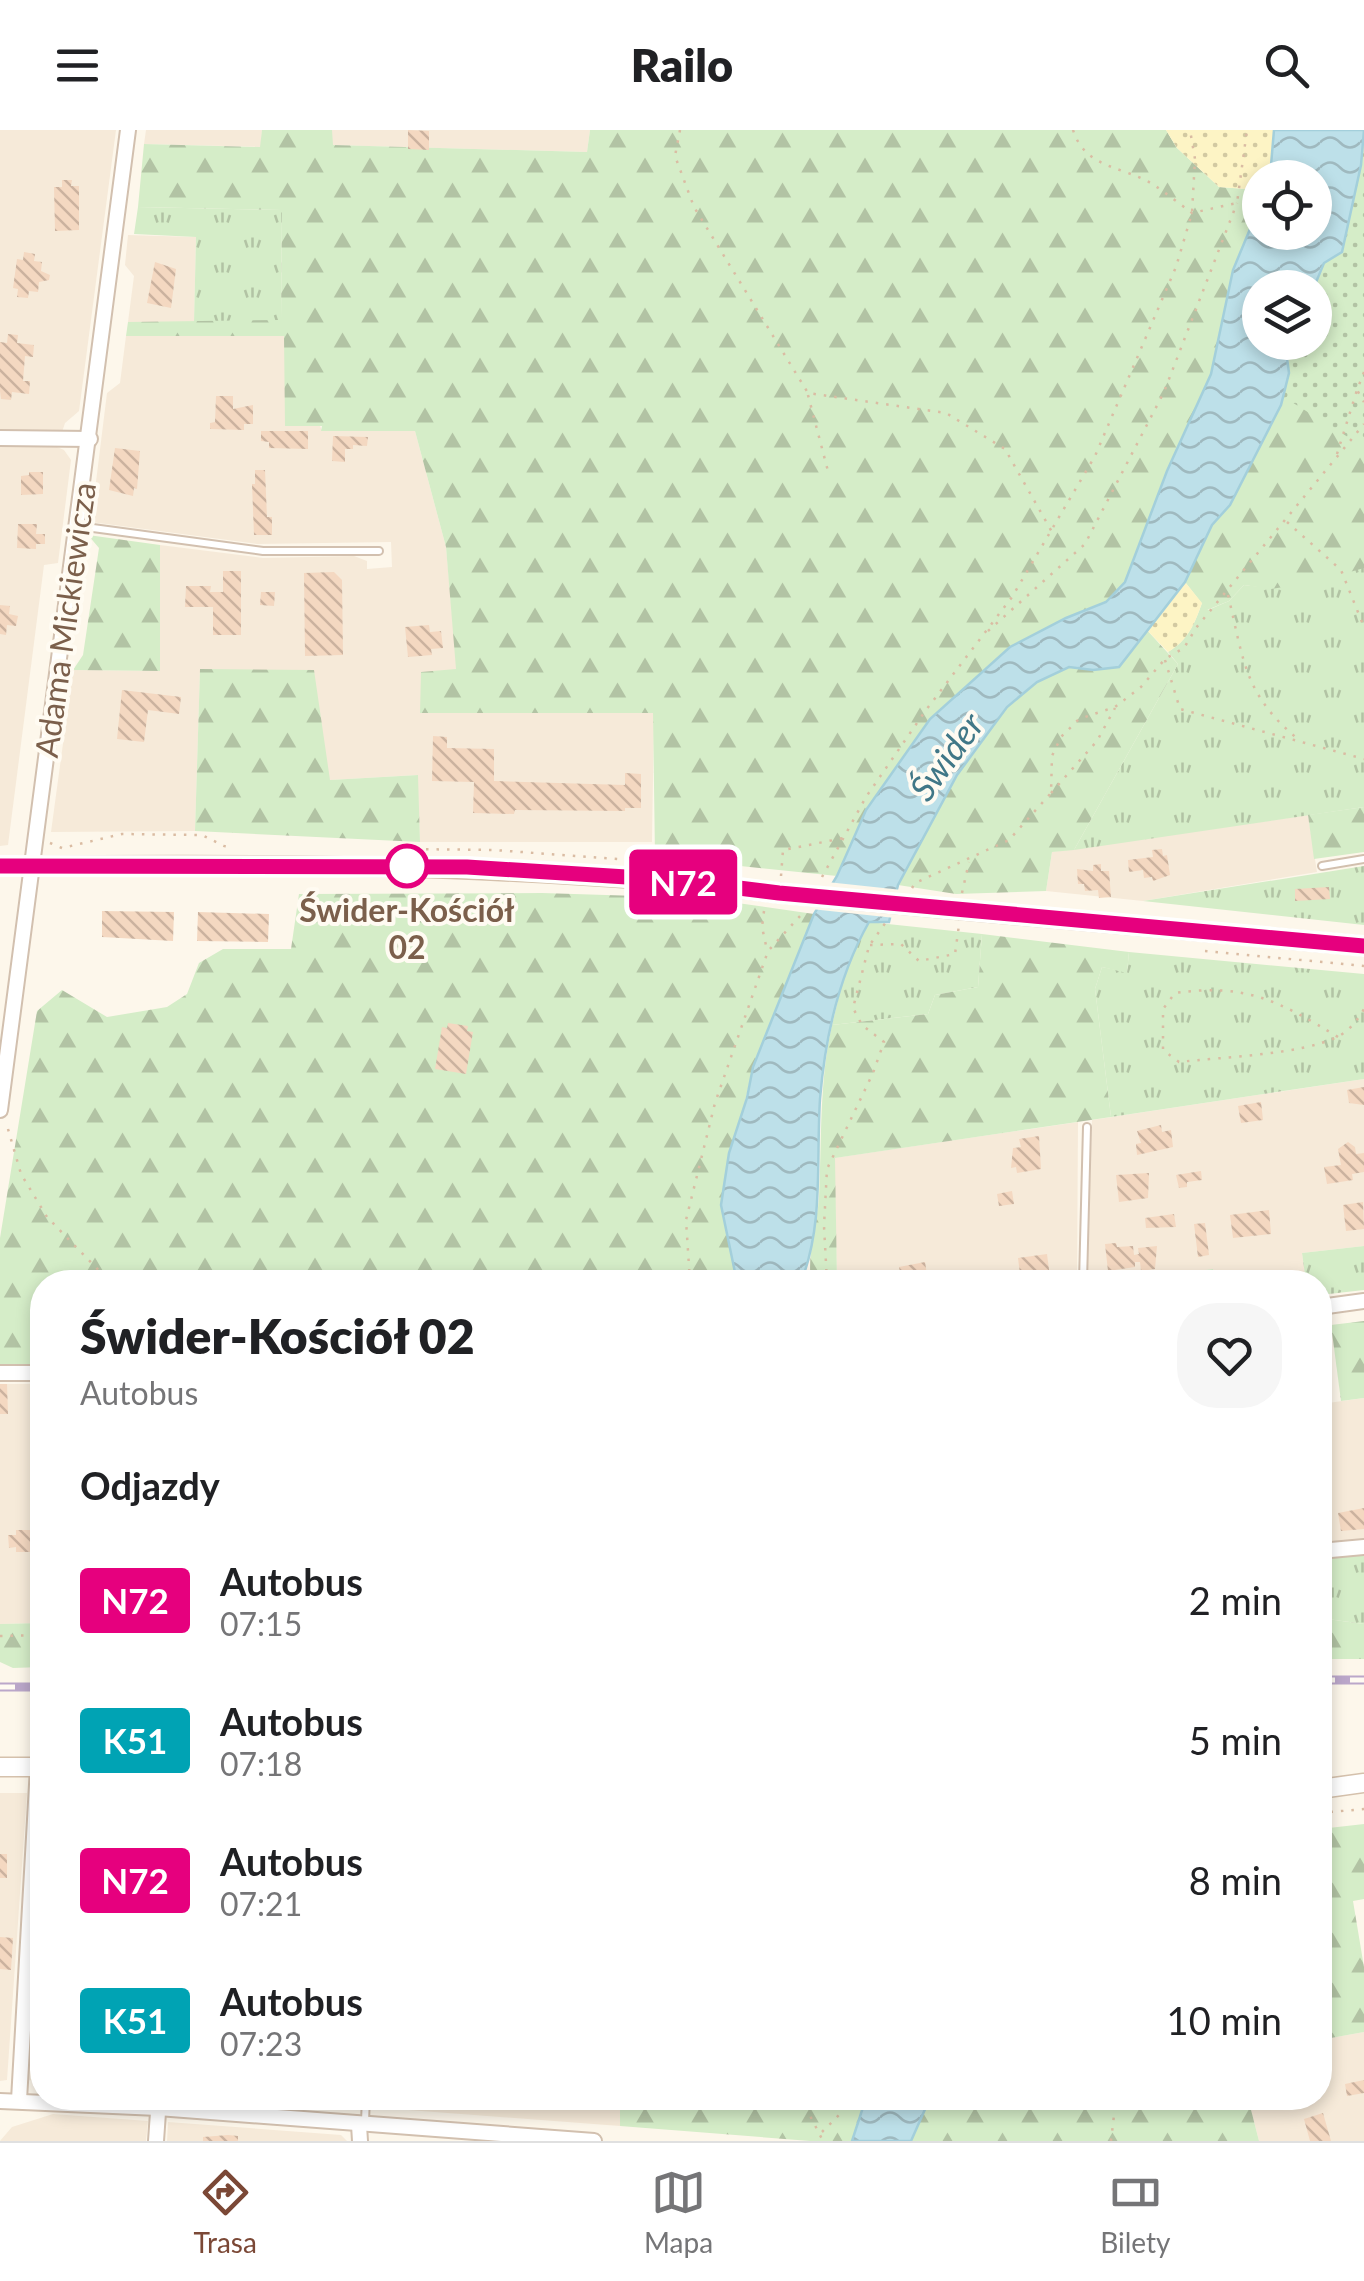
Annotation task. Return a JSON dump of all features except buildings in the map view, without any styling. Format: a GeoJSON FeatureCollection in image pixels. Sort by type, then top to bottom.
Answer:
{"type":"FeatureCollection","features":[{"type":"Feature","properties":{"kind":"main road"},"geometry":{"type":"LineString","coordinates":[[0,866],[467,867],[780,886],[960,911],[1364,946]]}},
{"type":"Feature","properties":{"kind":"main road"},"geometry":{"type":"LineString","coordinates":[[0,1767],[30,1767]]}},
{"type":"Feature","properties":{"kind":"main road"},"geometry":{"type":"LineString","coordinates":[[1332,1787],[1364,1783]]}},
{"type":"Feature","properties":{"kind":"street","name":"Adama Mickiewicza"},"geometry":{"type":"LineString","coordinates":[[0,1110],[128,130]]}},
{"type":"Feature","properties":{"kind":"street"},"geometry":{"type":"LineString","coordinates":[[0,438],[90,439]]}},
{"type":"Feature","properties":{"kind":"street"},"geometry":{"type":"LineString","coordinates":[[1332,1305],[1364,1301]]}},
{"type":"Feature","properties":{"kind":"street"},"geometry":{"type":"LineString","coordinates":[[0,1373],[30,1373]]}},
{"type":"Feature","properties":{"kind":"street"},"geometry":{"type":"LineString","coordinates":[[1332,1550],[1364,1547]]}},
{"type":"Feature","properties":{"kind":"street"},"geometry":{"type":"LineString","coordinates":[[19,2100],[30,1926]]}},
{"type":"Feature","properties":{"kind":"street"},"geometry":{"type":"LineString","coordinates":[[0,2100],[30,2100]]}},
{"type":"Feature","properties":{"kind":"street"},"geometry":{"type":"LineString","coordinates":[[156,2141],[158,2110]]}},
{"type":"Feature","properties":{"kind":"street"},"geometry":{"type":"LineString","coordinates":[[209,2110],[361,2131],[594,2141]]}},
{"type":"Feature","properties":{"kind":"lane"},"geometry":{"type":"LineString","coordinates":[[78,526],[263,551],[379,551]]}},
{"type":"Feature","properties":{"kind":"lane"},"geometry":{"type":"LineString","coordinates":[[1322,866],[1364,859]]}},
{"type":"Feature","properties":{"kind":"lane"},"geometry":{"type":"LineString","coordinates":[[1083,1270],[1088,1127]]}},
{"type":"Feature","properties":{"kind":"path"},"geometry":{"type":"LineString","coordinates":[[680,130],[675,156],[694,207],[808,394],[829,475]]}},
{"type":"Feature","properties":{"kind":"path"},"geometry":{"type":"LineString","coordinates":[[1073,130],[1077,142],[1096,162],[1152,184],[1192,214],[1237,204]]}},
{"type":"Feature","properties":{"kind":"path"},"geometry":{"type":"LineString","coordinates":[[817,887],[866,797],[984,635],[1052,532],[1095,456],[1176,267],[1192,214],[1195,159],[1190,130]]}},
{"type":"Feature","properties":{"kind":"path"},"geometry":{"type":"LineString","coordinates":[[984,635],[1085,544],[1164,392],[1237,204],[1247,130]]}},
{"type":"Feature","properties":{"kind":"path"},"geometry":{"type":"LineString","coordinates":[[1336,455],[1364,372]]}},
{"type":"Feature","properties":{"kind":"path"},"geometry":{"type":"LineString","coordinates":[[1357,390],[1364,402]]}},
{"type":"Feature","properties":{"kind":"path"},"geometry":{"type":"LineString","coordinates":[[808,394],[946,412],[1005,449],[1052,532]]}},
{"type":"Feature","properties":{"kind":"path"},"geometry":{"type":"LineString","coordinates":[[1051,793],[1052,756],[1061,737],[1080,719],[1116,707],[1141,687],[1165,659],[1184,648],[1364,424]]}},
{"type":"Feature","properties":{"kind":"path"},"geometry":{"type":"LineString","coordinates":[[1285,520],[1341,570],[1364,627]]}},
{"type":"Feature","properties":{"kind":"path"},"geometry":{"type":"LineString","coordinates":[[1227,592],[1249,684],[1272,718],[1301,741]]}},
{"type":"Feature","properties":{"kind":"path"},"geometry":{"type":"LineString","coordinates":[[1165,659],[1180,710],[1364,759]]}},
{"type":"Feature","properties":{"kind":"path"},"geometry":{"type":"LineString","coordinates":[[904,899],[915,883],[970,861],[1008,840],[1097,742],[1116,707]]}},
{"type":"Feature","properties":{"kind":"path"},"geometry":{"type":"LineString","coordinates":[[46,842],[62,848],[122,834],[202,835],[224,846]]}},
{"type":"Feature","properties":{"kind":"path"},"geometry":{"type":"LineString","coordinates":[[780,886],[783,850],[844,838]]}},
{"type":"Feature","properties":{"kind":"path"},"geometry":{"type":"LineString","coordinates":[[869,946],[901,944],[919,961],[956,954],[970,861]]}},
{"type":"Feature","properties":{"kind":"path"},"geometry":{"type":"LineString","coordinates":[[689,1270],[686,1220],[715,1103],[768,952],[799,919],[808,903]]}},
{"type":"Feature","properties":{"kind":"path"},"geometry":{"type":"LineString","coordinates":[[764,911],[762,927],[768,952]]}},
{"type":"Feature","properties":{"kind":"path"},"geometry":{"type":"LineString","coordinates":[[826,1270],[827,1169],[884,1042],[862,1025],[853,1008],[869,946],[892,914]]}},
{"type":"Feature","properties":{"kind":"path"},"geometry":{"type":"LineString","coordinates":[[1338,1037],[1284,1004],[1247,994],[1205,989],[1174,993],[1163,1009],[1163,1050],[1178,1062],[1303,1047],[1338,1037],[1358,1020],[1364,1009]]}},
{"type":"Feature","properties":{"kind":"path"},"geometry":{"type":"LineString","coordinates":[[8,1129],[20,1174],[47,1217],[98,1270]]}},
{"type":"Feature","properties":{"kind":"path"},"geometry":{"type":"LineString","coordinates":[[0,1636],[30,1635]]}},
{"type":"Feature","properties":{"kind":"path"},"geometry":{"type":"LineString","coordinates":[[1332,1812],[1364,1809]]}},
{"type":"Feature","properties":{"kind":"path"},"geometry":{"type":"LineString","coordinates":[[808,2110],[823,2141]]}},
{"type":"Feature","properties":{"kind":"path"},"geometry":{"type":"LineString","coordinates":[[822,2133],[844,2110]]}},
{"type":"Feature","properties":{"kind":"path"},"geometry":{"type":"LineString","coordinates":[[1111,2141],[1115,2110]]}},
{"type":"Feature","properties":{"kind":"shaded area"},"geometry":{"type":"Polygon","coordinates":[[[0,130],[116,130],[79,411],[65,423],[57,447],[71,460],[58,563],[44,565],[8,845],[0,846],[0,130]]]}},
{"type":"Feature","properties":{"kind":"shaded area"},"geometry":{"type":"Polygon","coordinates":[[[146,130],[262,130],[261,147],[144,144],[146,130]]]}},
{"type":"Feature","properties":{"kind":"shaded area"},"geometry":{"type":"Polygon","coordinates":[[[332,130],[590,130],[587,152],[332,145],[332,130]]]}},
{"type":"Feature","properties":{"kind":"shaded area"},"geometry":{"type":"Polygon","coordinates":[[[128,235],[196,237],[194,322],[128,322],[134,276],[125,265],[128,235]]]}},
{"type":"Feature","properties":{"kind":"shaded area"},"geometry":{"type":"Polygon","coordinates":[[[126,336],[285,336],[322,431],[415,431],[446,547],[457,670],[420,713],[654,713],[652,842],[420,842],[417,775],[330,780],[200,670],[195,831],[51,832],[73,670],[160,671],[160,545],[263,558],[354,556],[367,561],[367,569],[392,567],[391,542],[257,544],[91,522],[107,393],[120,383],[126,336]]]}},
{"type":"Feature","properties":{"kind":"shaded area"},"geometry":{"type":"Polygon","coordinates":[[[1308,815],[1317,872],[1143,901],[1046,891],[1052,852],[1308,815]]]}},
{"type":"Feature","properties":{"kind":"shaded area"},"geometry":{"type":"Polygon","coordinates":[[[1364,1079],[1364,1246],[1302,1253],[1304,1270],[1087,1270],[1092,1120],[1364,1079]]]}},
{"type":"Feature","properties":{"kind":"shaded area"},"geometry":{"type":"Polygon","coordinates":[[[1078,1122],[1077,1270],[837,1270],[834,1158],[1078,1122]]]}},
{"type":"Feature","properties":{"kind":"shaded area"},"geometry":{"type":"Polygon","coordinates":[[[0,1384],[30,1384],[30,1623],[0,1624],[0,1384]]]}},
{"type":"Feature","properties":{"kind":"shaded area"},"geometry":{"type":"Polygon","coordinates":[[[1364,1398],[1364,1540],[1332,1543],[1332,1402],[1364,1398]]]}},
{"type":"Feature","properties":{"kind":"shaded area"},"geometry":{"type":"Polygon","coordinates":[[[0,1793],[27,1793],[7,2080],[0,2081],[0,1793]]]}},
{"type":"Feature","properties":{"kind":"shaded area"},"geometry":{"type":"Polygon","coordinates":[[[1364,2032],[1364,2141],[1259,2141],[1251,2110],[1332,2110],[1332,2038],[1364,2032]]]}},
{"type":"Feature","properties":{"kind":"shaded area"},"geometry":{"type":"Polygon","coordinates":[[[409,2110],[620,2110],[620,2126],[409,2110]]]}},
{"type":"Feature","properties":{"kind":"shaded area"},"geometry":{"type":"Polygon","coordinates":[[[53,2114],[148,2121],[146,2141],[0,2141],[12,2127],[53,2114]]]}},
{"type":"Feature","properties":{"kind":"shaded area"},"geometry":{"type":"Polygon","coordinates":[[[168,2122],[341,2135],[347,2141],[167,2141],[168,2122]]]}},
{"type":"Feature","properties":{"kind":"green space"},"geometry":{"type":"Polygon","coordinates":[[[262,130],[332,130],[333,145],[587,152],[590,130],[1166,130],[1177,148],[1219,187],[1242,189],[1242,248],[1233,270],[1211,374],[1167,471],[1125,582],[1106,602],[1010,647],[930,719],[866,810],[837,876],[655,857],[653,713],[420,713],[421,672],[456,669],[446,547],[415,431],[321,431],[322,426],[285,426],[284,336],[126,336],[128,322],[281,320],[282,210],[138,207],[144,144],[260,147],[262,130]]]}},
{"type":"Feature","properties":{"kind":"green space"},"geometry":{"type":"Polygon","coordinates":[[[1364,143],[1364,568],[1271,589],[1244,585],[1229,601],[1207,610],[1185,582],[1212,525],[1230,505],[1281,406],[1291,360],[1332,360],[1332,270],[1328,270],[1338,258],[1364,143]]]}},
{"type":"Feature","properties":{"kind":"green space"},"geometry":{"type":"Polygon","coordinates":[[[1364,143],[1364,447],[1282,396],[1289,360],[1332,360],[1332,270],[1321,270],[1324,263],[1343,252],[1364,143]]]}},
{"type":"Feature","properties":{"kind":"green space"},"geometry":{"type":"Polygon","coordinates":[[[138,207],[282,210],[281,321],[194,322],[196,237],[134,234],[138,207]]]}},
{"type":"Feature","properties":{"kind":"green space"},"geometry":{"type":"Polygon","coordinates":[[[88,535],[160,545],[160,671],[73,670],[83,655],[99,548],[88,535]]]}},
{"type":"Feature","properties":{"kind":"green space"},"geometry":{"type":"Polygon","coordinates":[[[1364,568],[1364,807],[1074,850],[1178,664],[1168,652],[1190,631],[1202,603],[1208,610],[1229,601],[1244,585],[1288,585],[1364,568]]]}},
{"type":"Feature","properties":{"kind":"green space"},"geometry":{"type":"Polygon","coordinates":[[[1146,629],[1178,664],[1074,850],[1052,852],[1046,891],[956,894],[898,885],[965,761],[1010,705],[1036,683],[1065,669],[1118,667],[1146,629]]]}},
{"type":"Feature","properties":{"kind":"green space"},"geometry":{"type":"Polygon","coordinates":[[[200,669],[314,670],[330,780],[418,775],[420,842],[195,831],[200,669]]]}},
{"type":"Feature","properties":{"kind":"green space"},"geometry":{"type":"Polygon","coordinates":[[[1364,807],[1364,852],[1314,859],[1308,815],[1364,807]]]}},
{"type":"Feature","properties":{"kind":"green space"},"geometry":{"type":"Polygon","coordinates":[[[1364,866],[1364,925],[1143,901],[1364,866]]]}},
{"type":"Feature","properties":{"kind":"green space"},"geometry":{"type":"Polygon","coordinates":[[[542,893],[702,898],[814,914],[753,1067],[721,1205],[735,1270],[30,1270],[30,1364],[0,1364],[0,1238],[37,1011],[62,990],[107,1017],[167,1007],[187,994],[199,963],[223,949],[291,949],[299,894],[542,893]]]}},
{"type":"Feature","properties":{"kind":"green space"},"geometry":{"type":"Polygon","coordinates":[[[869,922],[982,934],[978,987],[935,995],[928,1014],[832,1025],[848,959],[869,922]]]}},
{"type":"Feature","properties":{"kind":"green space"},"geometry":{"type":"Polygon","coordinates":[[[982,934],[1129,952],[1127,973],[1102,967],[1095,989],[1111,1117],[835,1158],[837,1270],[810,1270],[819,1197],[823,1089],[832,1025],[928,1014],[935,995],[978,987],[982,934]]]}},
{"type":"Feature","properties":{"kind":"green space"},"geometry":{"type":"Polygon","coordinates":[[[1129,952],[1364,974],[1364,1079],[1111,1117],[1095,989],[1102,967],[1127,972],[1129,952]]]}},
{"type":"Feature","properties":{"kind":"green space"},"geometry":{"type":"Polygon","coordinates":[[[1364,1246],[1364,1290],[1332,1294],[1332,1270],[1304,1270],[1302,1253],[1364,1246]]]}},
{"type":"Feature","properties":{"kind":"green space"},"geometry":{"type":"Polygon","coordinates":[[[1364,1321],[1364,1398],[1341,1401],[1332,1325],[1364,1321]]]}},
{"type":"Feature","properties":{"kind":"green space"},"geometry":{"type":"Polygon","coordinates":[[[1364,1553],[1364,1624],[1332,1620],[1332,1557],[1364,1553]]]}},
{"type":"Feature","properties":{"kind":"green space"},"geometry":{"type":"Polygon","coordinates":[[[1332,1620],[1364,1624],[1364,1659],[1332,1659],[1332,1620]]]}},
{"type":"Feature","properties":{"kind":"green space"},"geometry":{"type":"Polygon","coordinates":[[[30,1623],[30,1667],[13,1668],[0,1662],[0,1624],[30,1623]]]}},
{"type":"Feature","properties":{"kind":"green space"},"geometry":{"type":"Polygon","coordinates":[[[1364,1824],[1364,1899],[1353,1901],[1364,1967],[1364,2032],[1332,2038],[1332,1828],[1364,1824]]]}},
{"type":"Feature","properties":{"kind":"green space"},"geometry":{"type":"Polygon","coordinates":[[[620,2110],[862,2110],[852,2141],[620,2126],[620,2110]]]}},
{"type":"Feature","properties":{"kind":"green space"},"geometry":{"type":"Polygon","coordinates":[[[925,2110],[1251,2110],[1259,2141],[911,2141],[925,2110]]]}},
{"type":"Feature","properties":{"kind":"sand"},"geometry":{"type":"Polygon","coordinates":[[[1166,130],[1274,130],[1271,160],[1242,160],[1242,189],[1219,187],[1177,148],[1166,130]]]}},
{"type":"Feature","properties":{"kind":"sand"},"geometry":{"type":"Polygon","coordinates":[[[1185,582],[1202,603],[1190,631],[1168,652],[1146,629],[1185,582]]]}},
{"type":"Feature","properties":{"kind":"water","name":"Świder"},"geometry":{"type":"Polygon","coordinates":[[[1274,130],[1364,130],[1361,165],[1342,252],[1324,263],[1321,270],[1242,270],[1242,360],[1287,360],[1289,373],[1281,405],[1230,505],[1212,525],[1185,582],[1119,667],[1069,667],[1037,682],[1007,707],[957,775],[898,885],[889,922],[869,922],[842,985],[822,1076],[816,1215],[805,1270],[735,1270],[721,1205],[729,1153],[753,1067],[814,914],[837,876],[866,810],[930,719],[1010,647],[1106,602],[1125,582],[1167,471],[1211,374],[1233,270],[1242,248],[1332,250],[1332,160],[1271,160],[1274,130]]]}},
{"type":"Feature","properties":{"kind":"water"},"geometry":{"type":"Polygon","coordinates":[[[862,2110],[925,2110],[911,2141],[852,2141],[862,2110]]]}},
{"type":"Feature","properties":{"kind":"pier"},"geometry":{"type":"Polygon","coordinates":[[[827,882],[902,890],[895,918],[811,909],[827,882]]]}},
{"type":"Feature","properties":{"kind":"railway"},"geometry":{"type":"LineString","coordinates":[[1332,1680],[1364,1680]]}},
{"type":"Feature","properties":{"kind":"railway"},"geometry":{"type":"LineString","coordinates":[[0,1687],[30,1687]]}},
{"type":"Feature","properties":{"kind":"bus line","name":"N72"},"geometry":{"type":"LineString","coordinates":[[0,866],[467,867],[674,880],[1364,946]]}},
{"type":"Feature","properties":{"kind":"place","name":"Świder-Kościół 02"},"geometry":{"type":"Point","coordinates":[407,866]}}]}
